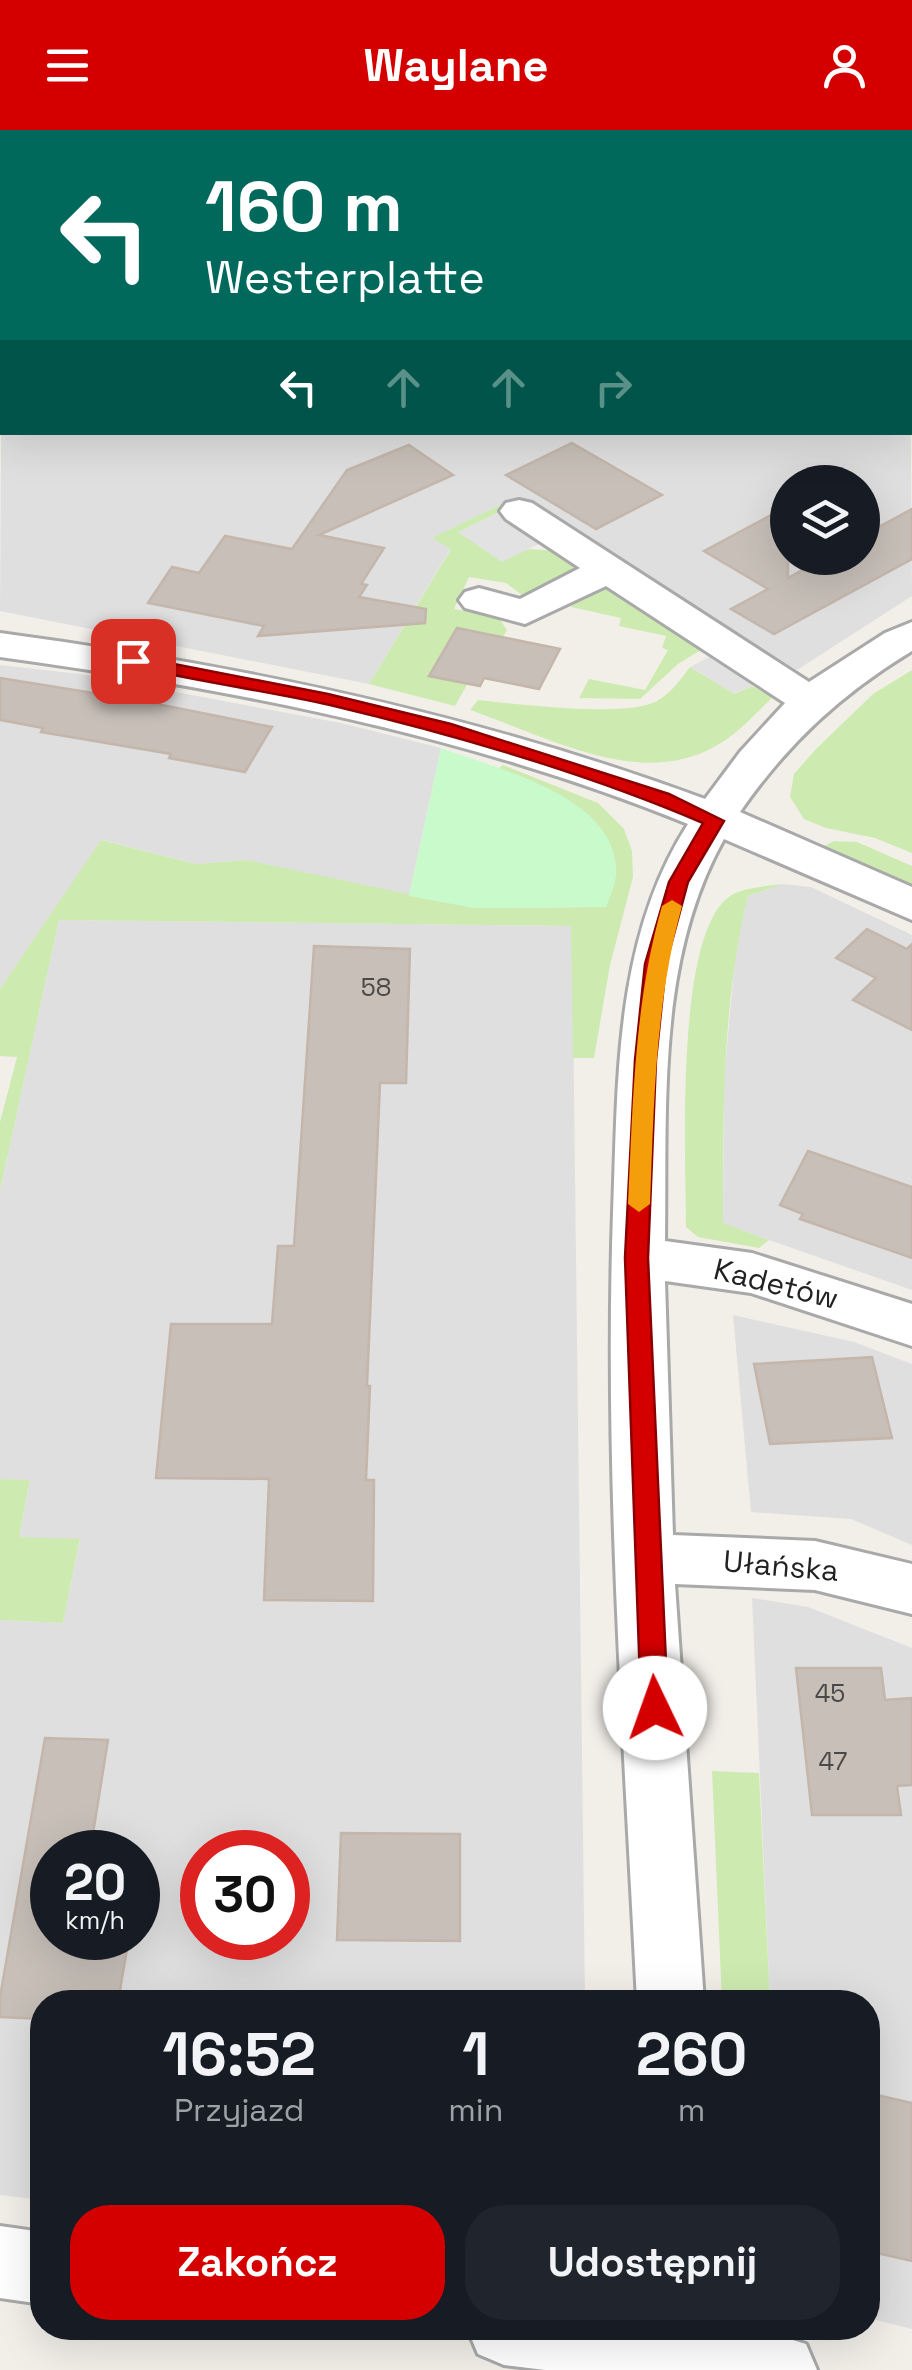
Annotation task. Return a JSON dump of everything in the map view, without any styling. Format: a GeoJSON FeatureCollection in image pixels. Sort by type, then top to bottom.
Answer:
{"type":"FeatureCollection","features":[{"type":"Feature","properties":{"kind":"street"},"geometry":{"type":"LineString","coordinates":[[518,511],[811,702]]}},
{"type":"Feature","properties":{"kind":"street"},"geometry":{"type":"LineString","coordinates":[[479,600],[525,612],[608,569]]}},
{"type":"Feature","properties":{"kind":"street"},"geometry":{"type":"LineString","coordinates":[[670,1990],[646,1560],[636,1258],[645,1060],[656,964],[678,882],[752,766],[811,702],[912,634]]}},
{"type":"Feature","properties":{"kind":"street"},"geometry":{"type":"LineString","coordinates":[[0,645],[133,661],[394,716],[662,798],[912,905]]}},
{"type":"Feature","properties":{"kind":"street","name":"Kadetów"},"geometry":{"type":"LineString","coordinates":[[636,1258],[752,1273],[912,1325]]}},
{"type":"Feature","properties":{"kind":"street","name":"Ułańska"},"geometry":{"type":"LineString","coordinates":[[646,1560],[756,1558],[876,1576],[912,1589]]}},
{"type":"Feature","properties":{"kind":"street"},"geometry":{"type":"LineString","coordinates":[[0,2262],[30,2266]]}},
{"type":"Feature","properties":{"kind":"street"},"geometry":{"type":"LineString","coordinates":[[605,2340],[690,2350],[780,2370]]}},
{"type":"Feature","properties":{"kind":"shaded area"},"geometry":{"type":"Polygon","coordinates":[[[1,435],[911,435],[912,596],[797,670],[518,496],[433,538],[451,548],[369,684],[0,611],[1,435]]]}},
{"type":"Feature","properties":{"kind":"shaded area"},"geometry":{"type":"Polygon","coordinates":[[[520,502],[566,531],[502,562],[458,532],[520,502]]]}},
{"type":"Feature","properties":{"kind":"shaded area"},"geometry":{"type":"Polygon","coordinates":[[[728,647],[772,676],[735,694],[690,667],[728,647]]]}},
{"type":"Feature","properties":{"kind":"shaded area"},"geometry":{"type":"Polygon","coordinates":[[[0,665],[80,674],[341,723],[441,748],[409,896],[247,860],[196,864],[102,840],[0,989],[0,665]]]}},
{"type":"Feature","properties":{"kind":"shaded area"},"geometry":{"type":"Polygon","coordinates":[[[783,884],[811,887],[912,935],[912,1290],[723,1224],[724,1079],[736,947],[748,896],[783,884]]]}},
{"type":"Feature","properties":{"kind":"shaded area"},"geometry":{"type":"Polygon","coordinates":[[[59,920],[572,926],[585,1990],[30,1990],[30,2199],[0,2195],[0,1620],[63,1623],[80,1540],[19,1537],[30,1481],[0,1479],[0,1191],[59,920]]]}},
{"type":"Feature","properties":{"kind":"shaded area"},"geometry":{"type":"Polygon","coordinates":[[[733,1315],[854,1342],[912,1364],[912,1545],[851,1519],[751,1512],[733,1315]]]}},
{"type":"Feature","properties":{"kind":"shaded area"},"geometry":{"type":"Polygon","coordinates":[[[752,1598],[808,1607],[912,1648],[912,2329],[880,2321],[880,1990],[769,1990],[752,1598]]]}},
{"type":"Feature","properties":{"kind":"green space"},"geometry":{"type":"Polygon","coordinates":[[[518,496],[520,502],[459,532],[501,561],[529,549],[561,551],[574,566],[572,573],[534,596],[522,595],[506,583],[469,577],[454,609],[498,617],[507,630],[503,637],[456,629],[429,675],[468,683],[455,706],[369,684],[451,549],[432,538],[518,496]]]}},
{"type":"Feature","properties":{"kind":"green space"},"geometry":{"type":"Polygon","coordinates":[[[618,590],[704,648],[678,664],[640,699],[579,698],[589,679],[645,690],[668,650],[662,648],[666,636],[619,626],[621,618],[571,607],[582,594],[618,590]]]}},
{"type":"Feature","properties":{"kind":"green space"},"geometry":{"type":"Polygon","coordinates":[[[690,667],[735,694],[752,686],[773,697],[722,742],[685,759],[654,763],[592,754],[470,710],[478,700],[570,708],[642,706],[667,694],[690,667]]]}},
{"type":"Feature","properties":{"kind":"green space"},"geometry":{"type":"Polygon","coordinates":[[[912,670],[912,853],[875,838],[826,828],[804,819],[790,797],[794,774],[873,694],[912,670]]]}},
{"type":"Feature","properties":{"kind":"green space"},"geometry":{"type":"Polygon","coordinates":[[[441,748],[549,789],[575,804],[596,823],[611,844],[616,870],[606,907],[474,908],[409,896],[441,748]]]}},
{"type":"Feature","properties":{"kind":"green space"},"geometry":{"type":"Polygon","coordinates":[[[503,765],[598,803],[624,829],[632,851],[633,877],[610,965],[594,1058],[573,1058],[571,926],[59,920],[0,1191],[0,1122],[17,1057],[0,1056],[0,989],[101,840],[196,864],[247,860],[474,908],[605,907],[616,870],[613,852],[603,835],[589,819],[553,794],[498,769],[503,765]]]}},
{"type":"Feature","properties":{"kind":"green space"},"geometry":{"type":"Polygon","coordinates":[[[834,841],[857,842],[912,866],[912,891],[822,847],[834,841]]]}},
{"type":"Feature","properties":{"kind":"green space"},"geometry":{"type":"Polygon","coordinates":[[[783,884],[748,896],[733,977],[726,1059],[723,1223],[769,1240],[759,1248],[698,1237],[686,1227],[687,1051],[691,1000],[712,918],[736,893],[783,884]]]}},
{"type":"Feature","properties":{"kind":"green space"},"geometry":{"type":"Polygon","coordinates":[[[0,1479],[30,1480],[19,1537],[80,1539],[63,1623],[0,1620],[0,1479]]]}},
{"type":"Feature","properties":{"kind":"green space"},"geometry":{"type":"Polygon","coordinates":[[[712,1771],[759,1773],[769,1990],[721,1990],[712,1771]]]}},
{"type":"Feature","properties":{"kind":"building"},"geometry":{"type":"Polygon","coordinates":[[[572,443],[662,495],[596,529],[506,475],[572,443]]]}},
{"type":"Feature","properties":{"kind":"building"},"geometry":{"type":"Polygon","coordinates":[[[409,445],[453,475],[319,535],[384,548],[361,584],[367,585],[359,597],[426,609],[425,623],[258,636],[264,626],[148,603],[172,567],[199,573],[225,536],[292,549],[347,470],[409,445]]]}},
{"type":"Feature","properties":{"kind":"building"},"geometry":{"type":"Polygon","coordinates":[[[912,509],[912,559],[774,634],[731,609],[768,589],[704,551],[770,516],[770,575],[880,575],[880,526],[912,509]]]}},
{"type":"Feature","properties":{"kind":"building"},"geometry":{"type":"Polygon","coordinates":[[[457,628],[560,649],[539,689],[484,678],[480,686],[429,676],[457,628]]]}},
{"type":"Feature","properties":{"kind":"building"},"geometry":{"type":"Polygon","coordinates":[[[0,678],[272,727],[245,772],[169,758],[171,754],[41,732],[43,728],[0,720],[0,678]]]}},
{"type":"Feature","properties":{"kind":"building"},"geometry":{"type":"Polygon","coordinates":[[[867,929],[907,949],[912,944],[912,1030],[853,1000],[876,978],[836,958],[867,929]]]}},
{"type":"Feature","properties":{"kind":"building"},"geometry":{"type":"Polygon","coordinates":[[[314,946],[410,949],[406,1083],[380,1083],[367,1386],[366,1480],[374,1480],[373,1601],[264,1600],[269,1479],[156,1478],[171,1324],[272,1324],[278,1246],[294,1246],[314,946]]]}},
{"type":"Feature","properties":{"kind":"building"},"geometry":{"type":"Polygon","coordinates":[[[808,1151],[912,1187],[912,1258],[800,1219],[803,1214],[780,1205],[808,1151]]]}},
{"type":"Feature","properties":{"kind":"building"},"geometry":{"type":"Polygon","coordinates":[[[872,1357],[892,1438],[770,1444],[754,1364],[872,1357]]]}},
{"type":"Feature","properties":{"kind":"building"},"geometry":{"type":"Polygon","coordinates":[[[796,1668],[881,1668],[885,1700],[912,1698],[912,1785],[897,1786],[901,1815],[812,1815],[796,1668]]]}},
{"type":"Feature","properties":{"kind":"building"},"geometry":{"type":"Polygon","coordinates":[[[45,1738],[108,1740],[94,1830],[30,1830],[30,1960],[125,1960],[120,1990],[30,1990],[30,2018],[0,2017],[0,1997],[45,1738]]]}},
{"type":"Feature","properties":{"kind":"building"},"geometry":{"type":"Polygon","coordinates":[[[341,1833],[460,1834],[460,1941],[337,1940],[341,1833]]]}},
{"type":"Feature","properties":{"kind":"building"},"geometry":{"type":"Polygon","coordinates":[[[880,2096],[912,2103],[912,2261],[880,2254],[880,2096]]]}},
{"type":"Feature","properties":{"kind":"slow traffic"},"geometry":{"type":"LineString","coordinates":[[639,1204],[645,1060],[656,964],[672,906]]}},
{"type":"Feature","properties":{"kind":"route"},"geometry":{"type":"LineString","coordinates":[[133,661],[328,699],[444,728],[662,798],[714,821],[678,882],[656,964],[645,1060],[636,1258],[655,1708]]}}]}
